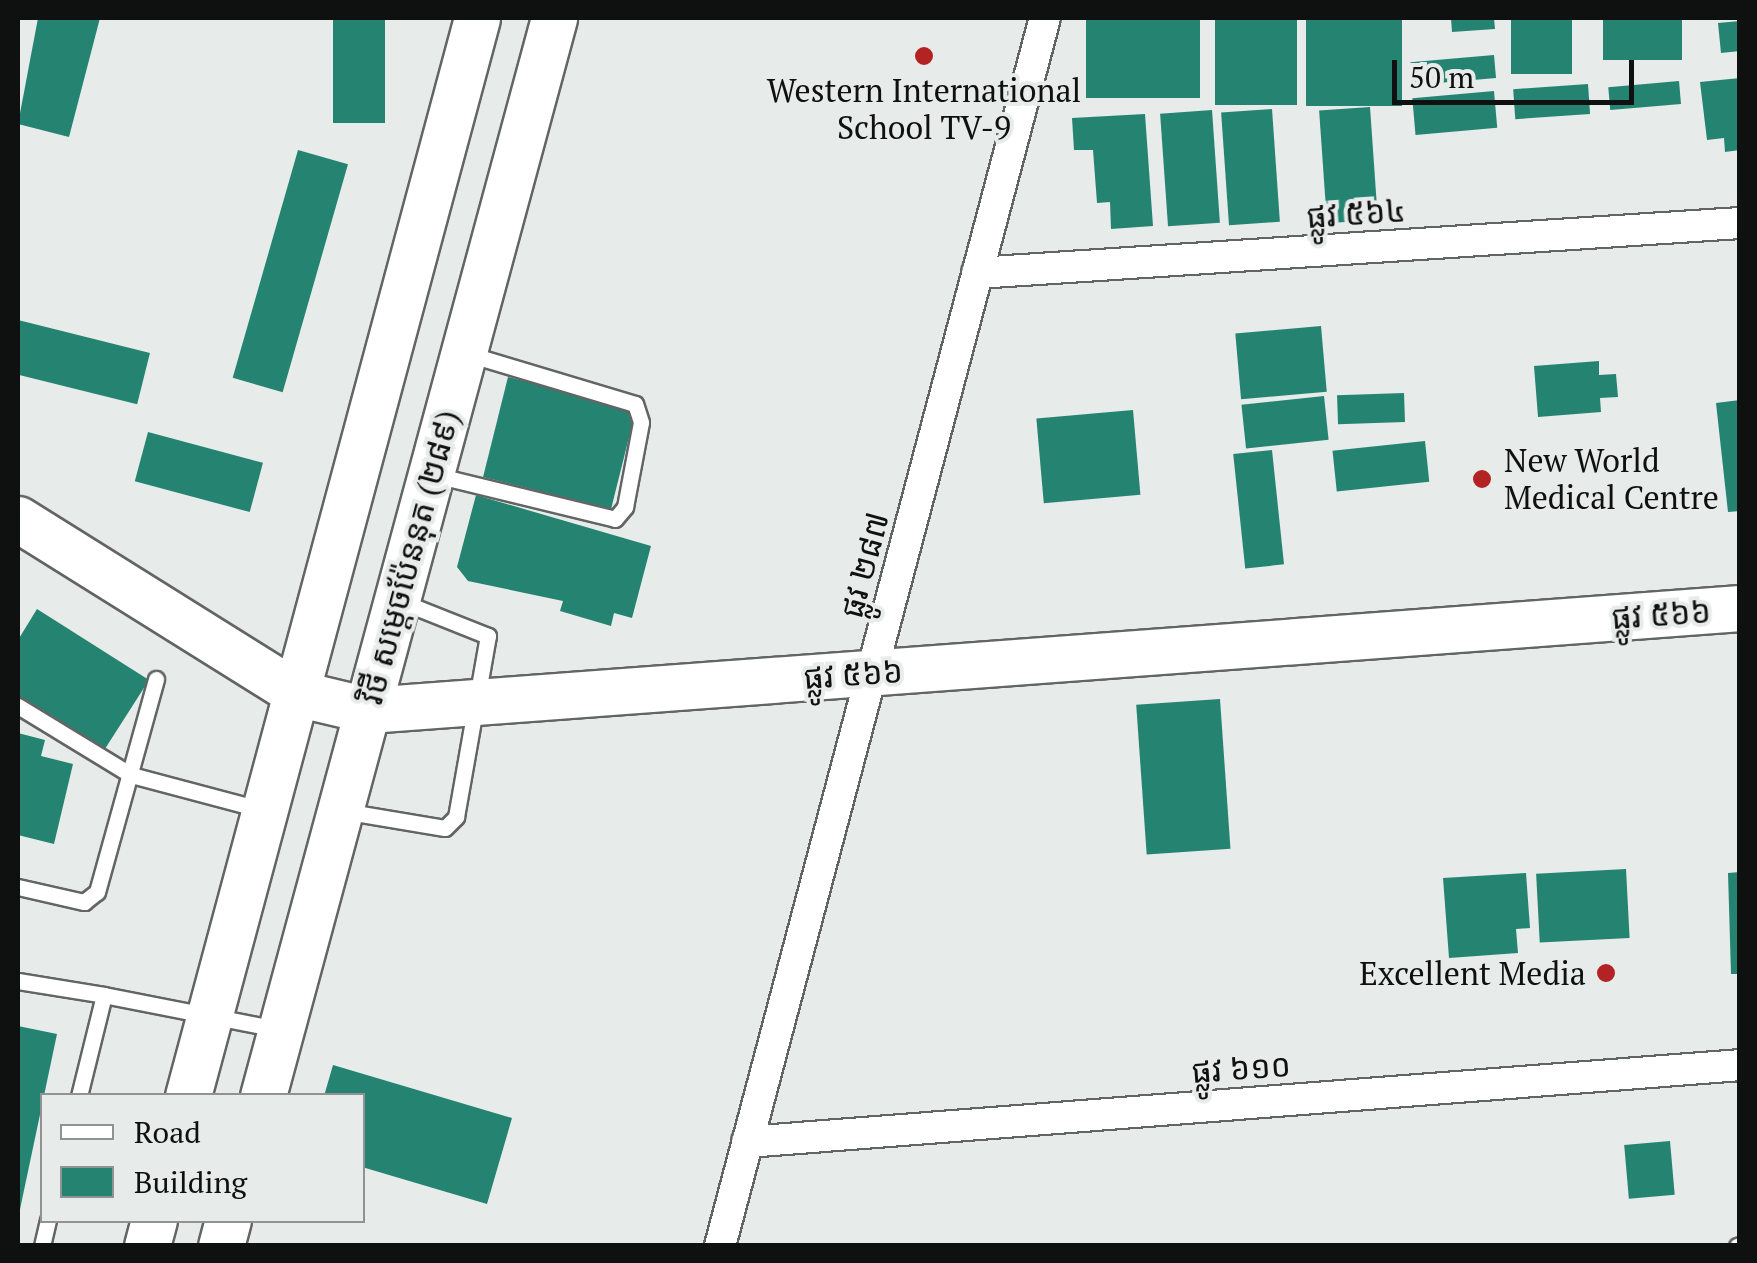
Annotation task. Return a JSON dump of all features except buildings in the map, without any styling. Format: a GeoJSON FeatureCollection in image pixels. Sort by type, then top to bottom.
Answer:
{"type":"FeatureCollection","features":[{"type":"Feature","properties":{"kind":"main road"},"geometry":{"type":"LineString","coordinates":[[189,1093],[477,18]]}},
{"type":"Feature","properties":{"kind":"main road","name":"វិថី សម្តេចប៉ែននុត (២៨៩)"},"geometry":{"type":"LineString","coordinates":[[264,1093],[554,18]]}},
{"type":"Feature","properties":{"kind":"main road"},"geometry":{"type":"LineString","coordinates":[[422,222],[494,242]]}},
{"type":"Feature","properties":{"kind":"main road","name":"ផ្លូវ ៥៦៦"},"geometry":{"type":"LineString","coordinates":[[18,519],[296,693],[368,710],[1740,608]]}},
{"type":"Feature","properties":{"kind":"street","name":"ផ្លូវ ២៨៧"},"geometry":{"type":"LineString","coordinates":[[720,1246],[1045,18]]}},
{"type":"Feature","properties":{"kind":"street","name":"ផ្លូវ ៥៦៤"},"geometry":{"type":"LineString","coordinates":[[977,274],[1740,223]]}},
{"type":"Feature","properties":{"kind":"street","name":"ផ្លូវ ៦១០"},"geometry":{"type":"LineString","coordinates":[[747,1142],[1740,1065]]}},
{"type":"Feature","properties":{"kind":"lane"},"geometry":{"type":"LineString","coordinates":[[431,474],[615,519],[625,508],[641,422],[636,404],[464,352]]}},
{"type":"Feature","properties":{"kind":"lane"},"geometry":{"type":"LineString","coordinates":[[340,811],[445,828],[456,816],[488,636],[396,599]]}},
{"type":"Feature","properties":{"kind":"lane"},"geometry":{"type":"LineString","coordinates":[[18,887],[84,902],[96,892],[156,679]]}},
{"type":"Feature","properties":{"kind":"lane"},"geometry":{"type":"LineString","coordinates":[[18,706],[131,775],[265,811]]}},
{"type":"Feature","properties":{"kind":"lane"},"geometry":{"type":"LineString","coordinates":[[18,981],[210,1013],[281,1030]]}},
{"type":"Feature","properties":{"kind":"lane"},"geometry":{"type":"LineString","coordinates":[[80,1093],[104,995]]}},
{"type":"Feature","properties":{"kind":"place","name":"Western International School TV-9"},"geometry":{"type":"Point","coordinates":[924,56]}},
{"type":"Feature","properties":{"kind":"place","name":"New World Medical Centre"},"geometry":{"type":"Point","coordinates":[1482,479]}},
{"type":"Feature","properties":{"kind":"place","name":"Excellent Media"},"geometry":{"type":"Point","coordinates":[1606,973]}}]}
